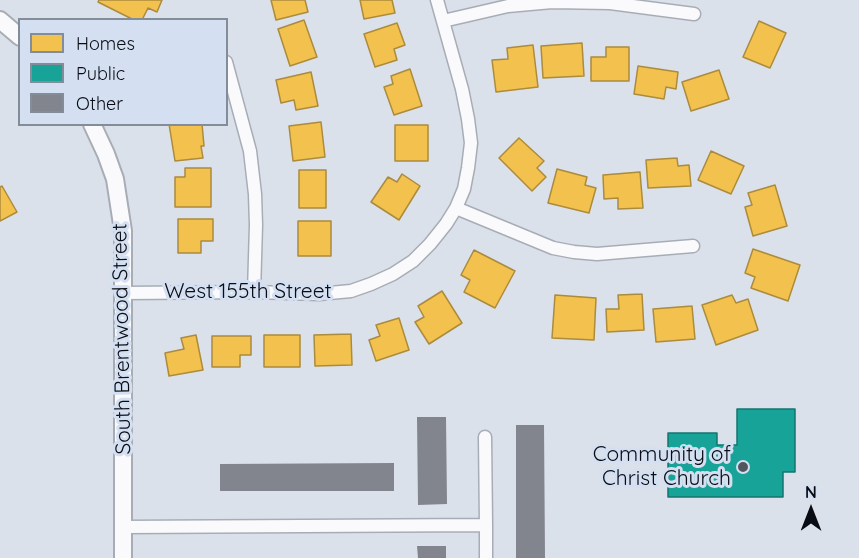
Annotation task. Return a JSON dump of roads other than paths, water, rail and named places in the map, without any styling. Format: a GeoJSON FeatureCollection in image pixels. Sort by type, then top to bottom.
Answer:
{"type":"FeatureCollection","features":[{"type":"Feature","properties":{"kind":"street","name":"West 155th Street"},"geometry":{"type":"LineString","coordinates":[[123,293],[319,294],[351,291],[393,274],[412,261],[430,244],[456,208],[467,176],[471,143],[462,89],[437,0]]}},
{"type":"Feature","properties":{"kind":"street"},"geometry":{"type":"LineString","coordinates":[[443,21],[508,6],[552,2],[610,3],[694,14]]}},
{"type":"Feature","properties":{"kind":"street"},"geometry":{"type":"LineString","coordinates":[[0,20],[18,35]]}},
{"type":"Feature","properties":{"kind":"street"},"geometry":{"type":"LineString","coordinates":[[228,69],[250,151],[256,225],[254,292]]}},
{"type":"Feature","properties":{"kind":"street","name":"South Brentwood Street"},"geometry":{"type":"LineString","coordinates":[[93,126],[115,179],[123,231],[123,558]]}},
{"type":"Feature","properties":{"kind":"street"},"geometry":{"type":"LineString","coordinates":[[456,208],[553,248],[574,252],[597,254],[693,246]]}},
{"type":"Feature","properties":{"kind":"street"},"geometry":{"type":"LineString","coordinates":[[485,437],[486,558]]}},
{"type":"Feature","properties":{"kind":"street"},"geometry":{"type":"LineString","coordinates":[[123,527],[486,525]]}},
{"type":"Feature","properties":{"kind":"place","name":"Community of Christ Church"},"geometry":{"type":"Point","coordinates":[743,467]}}]}
